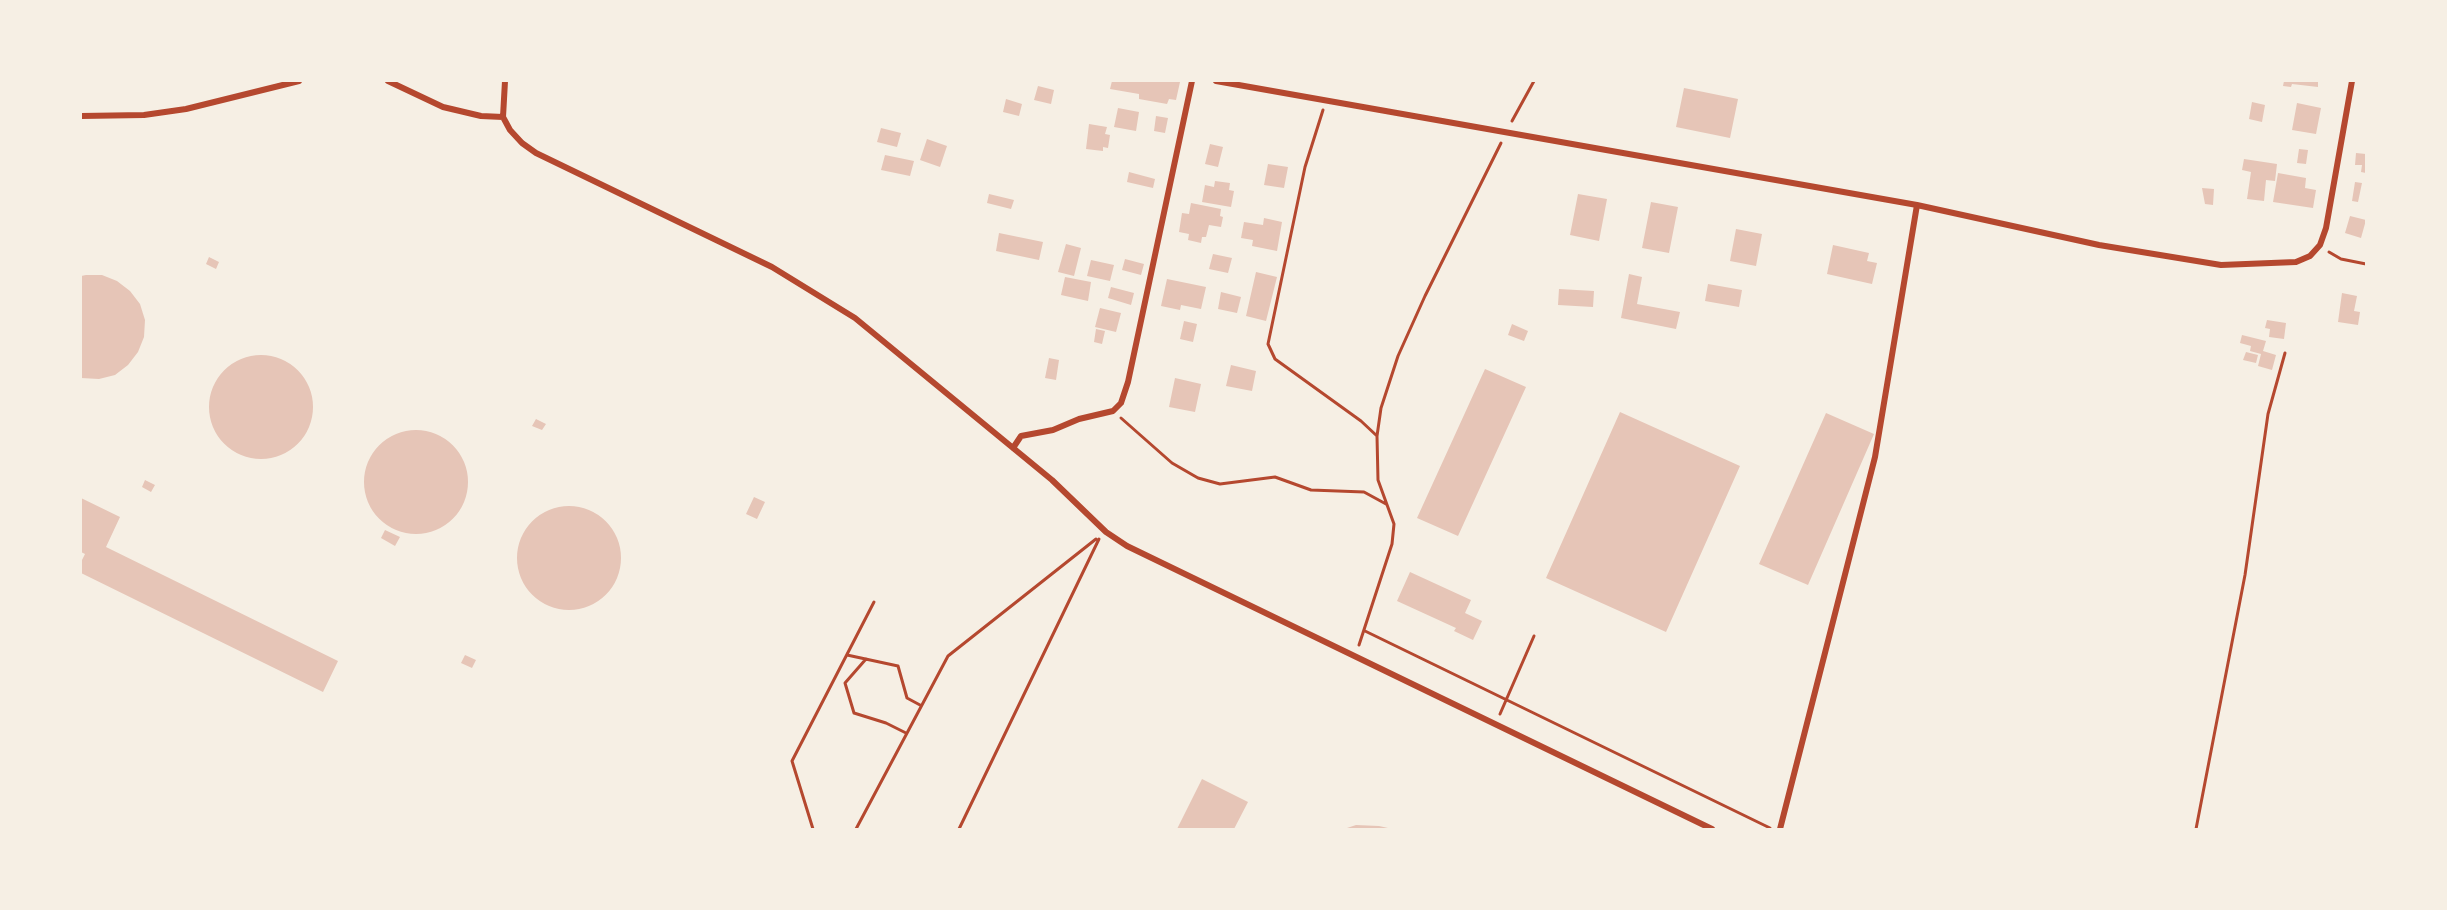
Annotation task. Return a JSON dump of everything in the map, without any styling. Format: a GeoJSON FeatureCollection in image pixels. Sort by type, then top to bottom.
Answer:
{"type":"FeatureCollection","features":[{"type":"Feature","properties":{"kind":"street"},"geometry":{"type":"LineString","coordinates":[[81,116],[144,115],[186,110],[299,81]]}},
{"type":"Feature","properties":{"kind":"street"},"geometry":{"type":"LineString","coordinates":[[388,81],[443,107],[462,113],[503,117]]}},
{"type":"Feature","properties":{"kind":"street"},"geometry":{"type":"LineString","coordinates":[[505,81],[503,117],[510,130],[536,153],[772,267],[821,296],[898,351],[1013,448],[1106,532],[1127,546],[1712,829]]}},
{"type":"Feature","properties":{"kind":"street"},"geometry":{"type":"LineString","coordinates":[[1013,448],[1021,436],[1053,430],[1079,419],[1113,411],[1121,403],[1128,382],[1192,81]]}},
{"type":"Feature","properties":{"kind":"street"},"geometry":{"type":"LineString","coordinates":[[1216,81],[1917,205],[2099,245],[2221,265],[2296,262],[2310,256],[2320,245],[2326,228],[2352,81]]}},
{"type":"Feature","properties":{"kind":"street"},"geometry":{"type":"LineString","coordinates":[[1780,829],[1875,457],[1917,205]]}},
{"type":"Feature","properties":{"kind":"path"},"geometry":{"type":"LineString","coordinates":[[1354,655],[1365,631],[1392,544],[1394,524],[1378,480],[1377,436],[1380,408],[1398,356],[1506,132],[1534,81]]}},
{"type":"Feature","properties":{"kind":"path"},"geometry":{"type":"LineString","coordinates":[[1325,102],[1305,167],[1268,344],[1275,358],[1361,421],[1377,436]]}},
{"type":"Feature","properties":{"kind":"path"},"geometry":{"type":"LineString","coordinates":[[2320,245],[2341,259],[2366,264]]}},
{"type":"Feature","properties":{"kind":"path"},"geometry":{"type":"LineString","coordinates":[[2196,829],[2245,575],[2268,414],[2285,353]]}},
{"type":"Feature","properties":{"kind":"path"},"geometry":{"type":"LineString","coordinates":[[1113,411],[1172,463],[1198,478],[1220,484],[1275,477],[1311,490],[1364,492],[1377,497],[1388,506]]}},
{"type":"Feature","properties":{"kind":"path"},"geometry":{"type":"LineString","coordinates":[[856,829],[948,656],[1100,536],[959,829]]}},
{"type":"Feature","properties":{"kind":"path"},"geometry":{"type":"LineString","coordinates":[[813,829],[792,760],[874,602]]}},
{"type":"Feature","properties":{"kind":"path"},"geometry":{"type":"LineString","coordinates":[[1365,631],[1771,829]]}},
{"type":"Feature","properties":{"kind":"path"},"geometry":{"type":"LineString","coordinates":[[1496,724],[1534,636]]}},
{"type":"Feature","properties":{"kind":"path"},"geometry":{"type":"LineString","coordinates":[[847,655],[898,666],[907,698],[921,705]]}},
{"type":"Feature","properties":{"kind":"path"},"geometry":{"type":"LineString","coordinates":[[866,659],[845,683],[854,713],[886,723],[906,733]]}},
{"type":"Feature","properties":{"kind":"building"},"geometry":{"type":"Polygon","coordinates":[[[1112,81],[1180,82],[1176,100],[1169,99],[1167,104],[1139,99],[1139,94],[1110,89],[1112,81]]]}},
{"type":"Feature","properties":{"kind":"building"},"geometry":{"type":"Polygon","coordinates":[[[2284,81],[2318,81],[2318,87],[2292,84],[2291,87],[2283,86],[2284,81]]]}},
{"type":"Feature","properties":{"kind":"building"},"geometry":{"type":"Polygon","coordinates":[[[1038,86],[1054,90],[1051,104],[1034,100],[1038,86]]]}},
{"type":"Feature","properties":{"kind":"building"},"geometry":{"type":"Polygon","coordinates":[[[1684,88],[1738,99],[1730,138],[1676,127],[1684,88]]]}},
{"type":"Feature","properties":{"kind":"building"},"geometry":{"type":"Polygon","coordinates":[[[1006,99],[1022,104],[1019,116],[1003,112],[1006,99]]]}},
{"type":"Feature","properties":{"kind":"building"},"geometry":{"type":"Polygon","coordinates":[[[2252,102],[2265,105],[2262,122],[2249,119],[2252,102]]]}},
{"type":"Feature","properties":{"kind":"building"},"geometry":{"type":"Polygon","coordinates":[[[2297,103],[2321,108],[2316,134],[2292,130],[2297,103]]]}},
{"type":"Feature","properties":{"kind":"building"},"geometry":{"type":"Polygon","coordinates":[[[1118,108],[1139,112],[1136,131],[1114,127],[1118,108]]]}},
{"type":"Feature","properties":{"kind":"building"},"geometry":{"type":"Polygon","coordinates":[[[1156,116],[1168,118],[1165,133],[1154,131],[1156,116]]]}},
{"type":"Feature","properties":{"kind":"building"},"geometry":{"type":"Polygon","coordinates":[[[1089,124],[1107,127],[1105,134],[1110,135],[1108,148],[1103,147],[1103,151],[1086,149],[1089,124]]]}},
{"type":"Feature","properties":{"kind":"building"},"geometry":{"type":"Polygon","coordinates":[[[881,128],[901,133],[897,147],[877,142],[881,128]]]}},
{"type":"Feature","properties":{"kind":"building"},"geometry":{"type":"Polygon","coordinates":[[[927,139],[947,146],[940,167],[920,160],[927,139]]]}},
{"type":"Feature","properties":{"kind":"building"},"geometry":{"type":"Polygon","coordinates":[[[1210,144],[1223,147],[1218,167],[1205,164],[1210,144]]]}},
{"type":"Feature","properties":{"kind":"building"},"geometry":{"type":"Polygon","coordinates":[[[2299,149],[2308,150],[2306,164],[2297,163],[2299,149]]]}},
{"type":"Feature","properties":{"kind":"building"},"geometry":{"type":"Polygon","coordinates":[[[2356,153],[2366,154],[2366,173],[2361,172],[2362,165],[2355,165],[2356,153]]]}},
{"type":"Feature","properties":{"kind":"building"},"geometry":{"type":"Polygon","coordinates":[[[885,155],[914,161],[910,176],[881,170],[885,155]]]}},
{"type":"Feature","properties":{"kind":"building"},"geometry":{"type":"Polygon","coordinates":[[[2244,159],[2277,164],[2275,181],[2266,180],[2264,201],[2247,199],[2251,172],[2242,170],[2244,159]]]}},
{"type":"Feature","properties":{"kind":"building"},"geometry":{"type":"Polygon","coordinates":[[[1268,164],[1288,167],[1284,188],[1264,185],[1268,164]]]}},
{"type":"Feature","properties":{"kind":"building"},"geometry":{"type":"Polygon","coordinates":[[[1129,172],[1155,179],[1153,188],[1127,182],[1129,172]]]}},
{"type":"Feature","properties":{"kind":"building"},"geometry":{"type":"Polygon","coordinates":[[[2278,173],[2306,178],[2305,188],[2316,190],[2313,208],[2273,202],[2278,173]]]}},
{"type":"Feature","properties":{"kind":"building"},"geometry":{"type":"Polygon","coordinates":[[[1215,181],[1230,183],[1229,190],[1234,191],[1231,207],[1202,202],[1205,185],[1214,187],[1215,181]]]}},
{"type":"Feature","properties":{"kind":"building"},"geometry":{"type":"Polygon","coordinates":[[[2355,182],[2362,183],[2358,202],[2352,201],[2355,182]]]}},
{"type":"Feature","properties":{"kind":"building"},"geometry":{"type":"Polygon","coordinates":[[[2202,188],[2214,189],[2213,205],[2205,204],[2202,188]]]}},
{"type":"Feature","properties":{"kind":"building"},"geometry":{"type":"Polygon","coordinates":[[[989,194],[1014,200],[1011,209],[987,203],[989,194]]]}},
{"type":"Feature","properties":{"kind":"building"},"geometry":{"type":"Polygon","coordinates":[[[1578,194],[1607,199],[1599,241],[1570,235],[1578,194]]]}},
{"type":"Feature","properties":{"kind":"building"},"geometry":{"type":"Polygon","coordinates":[[[1651,202],[1678,207],[1669,253],[1642,248],[1651,202]]]}},
{"type":"Feature","properties":{"kind":"building"},"geometry":{"type":"Polygon","coordinates":[[[1191,203],[1221,209],[1220,216],[1223,217],[1221,227],[1209,225],[1206,237],[1202,237],[1201,243],[1188,240],[1189,234],[1179,232],[1182,213],[1189,214],[1191,203]]]}},
{"type":"Feature","properties":{"kind":"building"},"geometry":{"type":"Polygon","coordinates":[[[2350,216],[2366,220],[2361,238],[2345,233],[2350,216]]]}},
{"type":"Feature","properties":{"kind":"building"},"geometry":{"type":"Polygon","coordinates":[[[1264,218],[1282,222],[1277,251],[1252,246],[1253,240],[1241,238],[1244,222],[1263,225],[1264,218]]]}},
{"type":"Feature","properties":{"kind":"building"},"geometry":{"type":"Polygon","coordinates":[[[1736,229],[1762,234],[1756,266],[1730,261],[1736,229]]]}},
{"type":"Feature","properties":{"kind":"building"},"geometry":{"type":"Polygon","coordinates":[[[999,233],[1043,242],[1039,260],[996,251],[999,233]]]}},
{"type":"Feature","properties":{"kind":"building"},"geometry":{"type":"Polygon","coordinates":[[[1066,244],[1081,248],[1074,276],[1058,272],[1066,244]]]}},
{"type":"Feature","properties":{"kind":"building"},"geometry":{"type":"Polygon","coordinates":[[[1833,245],[1869,253],[1867,261],[1877,263],[1872,284],[1827,274],[1833,245]]]}},
{"type":"Feature","properties":{"kind":"building"},"geometry":{"type":"Polygon","coordinates":[[[1213,254],[1232,258],[1228,273],[1209,269],[1213,254]]]}},
{"type":"Feature","properties":{"kind":"building"},"geometry":{"type":"Polygon","coordinates":[[[209,257],[219,262],[216,269],[206,264],[209,257]]]}},
{"type":"Feature","properties":{"kind":"building"},"geometry":{"type":"Polygon","coordinates":[[[1125,259],[1144,264],[1141,275],[1122,270],[1125,259]]]}},
{"type":"Feature","properties":{"kind":"building"},"geometry":{"type":"Polygon","coordinates":[[[1091,260],[1114,265],[1110,281],[1087,276],[1091,260]]]}},
{"type":"Feature","properties":{"kind":"building"},"geometry":{"type":"Polygon","coordinates":[[[1256,272],[1277,277],[1266,321],[1246,316],[1256,272]]]}},
{"type":"Feature","properties":{"kind":"building"},"geometry":{"type":"Polygon","coordinates":[[[1629,274],[1642,277],[1637,304],[1680,312],[1676,329],[1621,318],[1629,274]]]}},
{"type":"Feature","properties":{"kind":"building"},"geometry":{"type":"Polygon","coordinates":[[[102,275],[117,281],[130,291],[140,304],[145,320],[144,337],[138,352],[128,365],[115,375],[99,379],[81,378],[81,276],[102,275]]]}},
{"type":"Feature","properties":{"kind":"building"},"geometry":{"type":"Polygon","coordinates":[[[1065,277],[1091,282],[1088,301],[1061,295],[1065,277]]]}},
{"type":"Feature","properties":{"kind":"building"},"geometry":{"type":"Polygon","coordinates":[[[1167,279],[1206,287],[1201,309],[1181,305],[1180,310],[1161,306],[1167,279]]]}},
{"type":"Feature","properties":{"kind":"building"},"geometry":{"type":"Polygon","coordinates":[[[1708,284],[1742,290],[1739,307],[1705,301],[1708,284]]]}},
{"type":"Feature","properties":{"kind":"building"},"geometry":{"type":"Polygon","coordinates":[[[1111,287],[1134,293],[1131,305],[1108,298],[1111,287]]]}},
{"type":"Feature","properties":{"kind":"building"},"geometry":{"type":"Polygon","coordinates":[[[1559,289],[1594,291],[1593,307],[1558,305],[1559,289]]]}},
{"type":"Feature","properties":{"kind":"building"},"geometry":{"type":"Polygon","coordinates":[[[1221,292],[1241,297],[1237,313],[1218,309],[1221,292]]]}},
{"type":"Feature","properties":{"kind":"building"},"geometry":{"type":"Polygon","coordinates":[[[2342,293],[2357,296],[2354,311],[2360,312],[2358,325],[2338,322],[2342,293]]]}},
{"type":"Feature","properties":{"kind":"building"},"geometry":{"type":"Polygon","coordinates":[[[1100,308],[1121,313],[1116,332],[1095,327],[1100,308]]]}},
{"type":"Feature","properties":{"kind":"building"},"geometry":{"type":"Polygon","coordinates":[[[2267,320],[2286,323],[2284,339],[2269,337],[2270,329],[2265,328],[2267,320]]]}},
{"type":"Feature","properties":{"kind":"building"},"geometry":{"type":"Polygon","coordinates":[[[1184,321],[1197,324],[1193,342],[1180,339],[1184,321]]]}},
{"type":"Feature","properties":{"kind":"building"},"geometry":{"type":"Polygon","coordinates":[[[1512,324],[1528,331],[1524,341],[1508,335],[1512,324]]]}},
{"type":"Feature","properties":{"kind":"building"},"geometry":{"type":"Polygon","coordinates":[[[1096,329],[1105,331],[1102,344],[1094,342],[1096,329]]]}},
{"type":"Feature","properties":{"kind":"building"},"geometry":{"type":"Polygon","coordinates":[[[2242,335],[2266,341],[2263,351],[2276,355],[2272,370],[2258,366],[2261,354],[2250,351],[2251,346],[2240,343],[2242,335]]]}},
{"type":"Feature","properties":{"kind":"building"},"geometry":{"type":"Polygon","coordinates":[[[2246,352],[2258,355],[2256,363],[2243,360],[2246,352]]]}},
{"type":"Feature","properties":{"kind":"building"},"geometry":{"type":"Polygon","coordinates":[[[261,355],[281,359],[298,370],[309,387],[313,407],[309,427],[298,444],[281,455],[261,459],[241,455],[224,444],[213,427],[209,407],[213,387],[224,370],[241,359],[261,355]]]}},
{"type":"Feature","properties":{"kind":"building"},"geometry":{"type":"Polygon","coordinates":[[[1049,358],[1059,360],[1056,380],[1045,378],[1049,358]]]}},
{"type":"Feature","properties":{"kind":"building"},"geometry":{"type":"Polygon","coordinates":[[[1231,365],[1256,371],[1252,391],[1226,386],[1231,365]]]}},
{"type":"Feature","properties":{"kind":"building"},"geometry":{"type":"Polygon","coordinates":[[[1485,369],[1526,387],[1458,536],[1417,518],[1485,369]]]}},
{"type":"Feature","properties":{"kind":"building"},"geometry":{"type":"Polygon","coordinates":[[[1175,378],[1201,384],[1195,412],[1169,407],[1175,378]]]}},
{"type":"Feature","properties":{"kind":"building"},"geometry":{"type":"Polygon","coordinates":[[[1620,412],[1740,466],[1666,632],[1546,578],[1620,412]]]}},
{"type":"Feature","properties":{"kind":"building"},"geometry":{"type":"Polygon","coordinates":[[[1826,413],[1874,434],[1808,585],[1759,564],[1826,413]]]}},
{"type":"Feature","properties":{"kind":"building"},"geometry":{"type":"Polygon","coordinates":[[[536,419],[546,424],[542,430],[532,426],[536,419]]]}},
{"type":"Feature","properties":{"kind":"building"},"geometry":{"type":"Polygon","coordinates":[[[416,430],[436,434],[453,445],[464,462],[468,482],[464,502],[453,519],[436,530],[416,534],[396,530],[379,519],[368,502],[364,482],[368,462],[379,445],[396,434],[416,430]]]}},
{"type":"Feature","properties":{"kind":"building"},"geometry":{"type":"Polygon","coordinates":[[[145,480],[155,485],[151,492],[142,487],[145,480]]]}},
{"type":"Feature","properties":{"kind":"building"},"geometry":{"type":"Polygon","coordinates":[[[754,497],[765,502],[757,519],[746,514],[754,497]]]}},
{"type":"Feature","properties":{"kind":"building"},"geometry":{"type":"Polygon","coordinates":[[[81,498],[120,517],[106,547],[338,661],[323,692],[81,573],[81,562],[85,554],[81,552],[81,498]]]}},
{"type":"Feature","properties":{"kind":"building"},"geometry":{"type":"Polygon","coordinates":[[[569,506],[589,510],[606,521],[617,538],[621,558],[617,578],[606,595],[589,606],[569,610],[549,606],[532,595],[521,578],[517,558],[521,538],[532,521],[549,510],[569,506]]]}},
{"type":"Feature","properties":{"kind":"building"},"geometry":{"type":"Polygon","coordinates":[[[385,530],[400,537],[395,546],[381,538],[385,530]]]}},
{"type":"Feature","properties":{"kind":"building"},"geometry":{"type":"Polygon","coordinates":[[[1410,572],[1471,600],[1465,613],[1482,621],[1473,640],[1454,631],[1456,628],[1397,601],[1410,572]]]}},
{"type":"Feature","properties":{"kind":"building"},"geometry":{"type":"Polygon","coordinates":[[[465,655],[476,660],[472,668],[461,663],[465,655]]]}},
{"type":"Feature","properties":{"kind":"building"},"geometry":{"type":"Polygon","coordinates":[[[1202,779],[1248,802],[1234,829],[1177,829],[1202,779]]]}},
{"type":"Feature","properties":{"kind":"building"},"geometry":{"type":"Polygon","coordinates":[[[1356,825],[1379,826],[1388,828],[1344,829],[1356,825]]]}}]}
